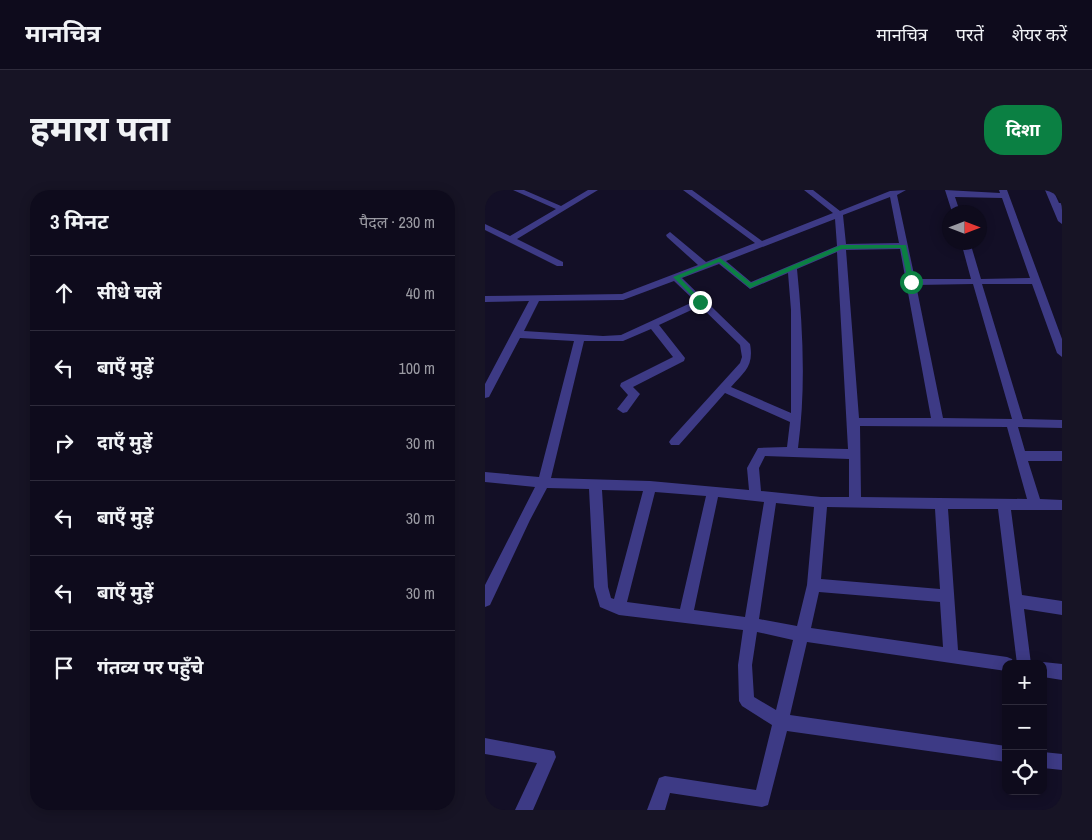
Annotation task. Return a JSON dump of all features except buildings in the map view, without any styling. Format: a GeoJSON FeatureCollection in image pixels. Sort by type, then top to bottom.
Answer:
{"type":"FeatureCollection","features":[{"type":"Feature","properties":{"kind":"street"},"geometry":{"type":"LineString","coordinates":[[517,190],[562,209]]}},
{"type":"Feature","properties":{"kind":"street"},"geometry":{"type":"LineString","coordinates":[[511,240],[594,190]]}},
{"type":"Feature","properties":{"kind":"street"},"geometry":{"type":"LineString","coordinates":[[687,190],[761,244]]}},
{"type":"Feature","properties":{"kind":"street"},"geometry":{"type":"LineString","coordinates":[[808,190],[839,214],[854,422],[855,502]]}},
{"type":"Feature","properties":{"kind":"street"},"geometry":{"type":"LineString","coordinates":[[1049,190],[1059,205],[1062,220]]}},
{"type":"Feature","properties":{"kind":"street"},"geometry":{"type":"LineString","coordinates":[[485,299],[623,297],[897,192],[904,246],[938,422]]}},
{"type":"Feature","properties":{"kind":"street"},"geometry":{"type":"LineString","coordinates":[[954,205],[950,192],[1004,193],[1062,353]]}},
{"type":"Feature","properties":{"kind":"street"},"geometry":{"type":"LineString","coordinates":[[485,227],[559,264]]}},
{"type":"Feature","properties":{"kind":"street"},"geometry":{"type":"LineString","coordinates":[[670,235],[705,266]]}},
{"type":"Feature","properties":{"kind":"street"},"geometry":{"type":"LineString","coordinates":[[720,260],[750,286],[841,247],[904,246]]}},
{"type":"Feature","properties":{"kind":"street"},"geometry":{"type":"LineString","coordinates":[[967,250],[1015,423],[1021,456],[1035,505]]}},
{"type":"Feature","properties":{"kind":"street"},"geometry":{"type":"LineString","coordinates":[[792,268],[796,310],[798,406],[792,452]]}},
{"type":"Feature","properties":{"kind":"street"},"geometry":{"type":"LineString","coordinates":[[675,442],[745,364],[747,351],[745,344],[676,277]]}},
{"type":"Feature","properties":{"kind":"street"},"geometry":{"type":"LineString","coordinates":[[911,282],[1036,281]]}},
{"type":"Feature","properties":{"kind":"street"},"geometry":{"type":"LineString","coordinates":[[485,394],[536,298]]}},
{"type":"Feature","properties":{"kind":"street"},"geometry":{"type":"LineString","coordinates":[[517,334],[623,338],[700,302]]}},
{"type":"Feature","properties":{"kind":"street"},"geometry":{"type":"LineString","coordinates":[[623,409],[635,394],[625,386],[680,358],[652,324]]}},
{"type":"Feature","properties":{"kind":"street"},"geometry":{"type":"LineString","coordinates":[[485,600],[525,517],[544,483],[580,337]]}},
{"type":"Feature","properties":{"kind":"street"},"geometry":{"type":"LineString","coordinates":[[723,388],[796,420]]}},
{"type":"Feature","properties":{"kind":"street"},"geometry":{"type":"LineString","coordinates":[[854,422],[1062,424]]}},
{"type":"Feature","properties":{"kind":"street"},"geometry":{"type":"LineString","coordinates":[[755,496],[754,461],[762,451],[854,454]]}},
{"type":"Feature","properties":{"kind":"street"},"geometry":{"type":"LineString","coordinates":[[1021,456],[1062,456]]}},
{"type":"Feature","properties":{"kind":"street"},"geometry":{"type":"LineString","coordinates":[[485,477],[544,483],[650,486],[821,502],[1062,505]]}},
{"type":"Feature","properties":{"kind":"street"},"geometry":{"type":"LineString","coordinates":[[595,483],[601,587],[605,602],[619,608],[750,624],[801,634],[1002,663]]}},
{"type":"Feature","properties":{"kind":"street"},"geometry":{"type":"LineString","coordinates":[[619,608],[650,486]]}},
{"type":"Feature","properties":{"kind":"street"},"geometry":{"type":"LineString","coordinates":[[686,615],[713,491]]}},
{"type":"Feature","properties":{"kind":"street"},"geometry":{"type":"LineString","coordinates":[[771,498],[745,665],[747,701],[781,722],[1002,753]]}},
{"type":"Feature","properties":{"kind":"street"},"geometry":{"type":"LineString","coordinates":[[656,810],[665,784],[762,799],[814,585],[821,502]]}},
{"type":"Feature","properties":{"kind":"street"},"geometry":{"type":"LineString","coordinates":[[941,504],[951,656]]}},
{"type":"Feature","properties":{"kind":"street"},"geometry":{"type":"LineString","coordinates":[[1004,505],[1023,660]]}},
{"type":"Feature","properties":{"kind":"street"},"geometry":{"type":"LineString","coordinates":[[814,585],[947,596]]}},
{"type":"Feature","properties":{"kind":"street"},"geometry":{"type":"LineString","coordinates":[[1016,602],[1062,608]]}},
{"type":"Feature","properties":{"kind":"street"},"geometry":{"type":"LineString","coordinates":[[1047,670],[1062,672]]}},
{"type":"Feature","properties":{"kind":"street"},"geometry":{"type":"LineString","coordinates":[[485,746],[547,757],[525,810]]}},
{"type":"Feature","properties":{"kind":"street"},"geometry":{"type":"LineString","coordinates":[[1047,760],[1062,762]]}},
{"type":"Feature","properties":{"kind":"route"},"geometry":{"type":"LineString","coordinates":[[700,302],[676,277],[720,260],[750,286],[841,247],[904,246],[911,282]]}}]}
